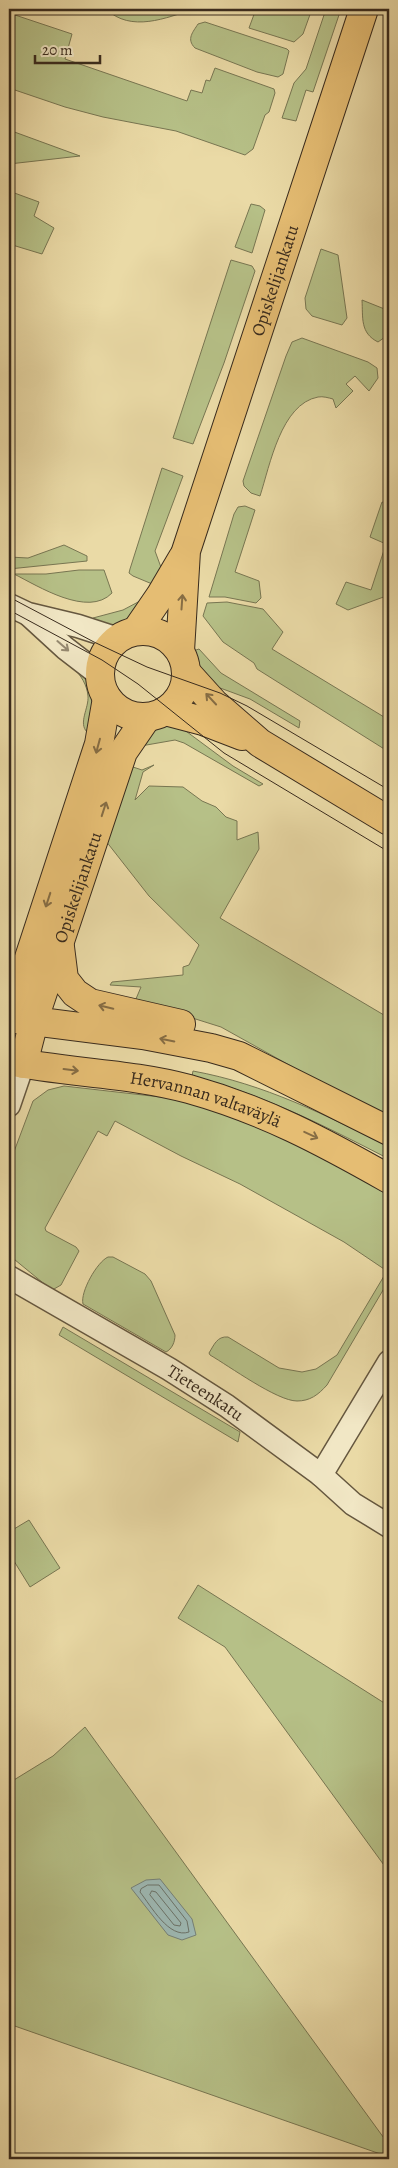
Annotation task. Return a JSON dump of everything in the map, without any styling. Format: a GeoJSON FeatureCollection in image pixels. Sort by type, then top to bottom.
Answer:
{"type":"FeatureCollection","features":[{"type":"Feature","properties":{"kind":"main road","name":"Opiskelijankatu"},"geometry":{"type":"LineString","coordinates":[[127,635],[160,596],[186,551],[364,9]]}},
{"type":"Feature","properties":{"kind":"main road","name":"Opiskelijankatu"},"geometry":{"type":"LineString","coordinates":[[183,662],[186,551]]}},
{"type":"Feature","properties":{"kind":"main road"},"geometry":{"type":"LineString","coordinates":[[260,743],[214,703],[183,662],[172,641],[161,634],[149,631],[127,635],[104,655],[103,687],[114,707],[124,713],[135,717],[156,714],[203,721],[260,743],[389,820]]}},
{"type":"Feature","properties":{"kind":"main road"},"geometry":{"type":"LineString","coordinates":[[156,714],[181,695],[185,684],[183,662]]}},
{"type":"Feature","properties":{"kind":"main road","name":"Opiskelijankatu"},"geometry":{"type":"LineString","coordinates":[[16,1062],[15,1019],[99,744],[103,687]]}},
{"type":"Feature","properties":{"kind":"main road","name":"Opiskelijankatu"},"geometry":{"type":"LineString","coordinates":[[15,1019],[59,944],[123,752],[156,714]]}},
{"type":"Feature","properties":{"kind":"main road"},"geometry":{"type":"LineString","coordinates":[[59,944],[64,979],[75,993],[90,1003],[225,1035],[294,1083]]}},
{"type":"Feature","properties":{"kind":"main road"},"geometry":{"type":"LineString","coordinates":[[15,1019],[143,1035],[211,1048],[238,1056],[389,1131]]}},
{"type":"Feature","properties":{"kind":"main road","name":"Hervannan valtaväylä"},"geometry":{"type":"LineString","coordinates":[[16,1062],[137,1078],[188,1089],[236,1104],[322,1140],[389,1179]]}},
{"type":"Feature","properties":{"kind":"street"},"geometry":{"type":"LineString","coordinates":[[18,609],[78,626],[127,635]]}},
{"type":"Feature","properties":{"kind":"street"},"geometry":{"type":"LineString","coordinates":[[18,609],[65,648],[103,687]]}},
{"type":"Feature","properties":{"kind":"street"},"geometry":{"type":"LineString","coordinates":[[9,1105],[16,1062]]}},
{"type":"Feature","properties":{"kind":"street","name":"Tieteenkatu"},"geometry":{"type":"LineString","coordinates":[[9,1277],[169,1369],[227,1406],[321,1475],[354,1504],[389,1526]]}},
{"type":"Feature","properties":{"kind":"street"},"geometry":{"type":"LineString","coordinates":[[321,1475],[389,1362]]}},
{"type":"Feature","properties":{"kind":"green space"},"geometry":{"type":"Polygon","coordinates":[[[106,9],[194,9],[160,19],[137,22],[116,16],[106,9]]]}},
{"type":"Feature","properties":{"kind":"green space"},"geometry":{"type":"Polygon","coordinates":[[[256,9],[312,9],[303,34],[294,42],[249,28],[256,9]]]}},
{"type":"Feature","properties":{"kind":"green space"},"geometry":{"type":"Polygon","coordinates":[[[326,9],[341,9],[313,92],[306,90],[296,121],[282,118],[294,83],[306,69],[326,9]]]}},
{"type":"Feature","properties":{"kind":"green space"},"geometry":{"type":"Polygon","coordinates":[[[9,13],[72,34],[65,59],[187,101],[191,90],[202,93],[206,80],[210,81],[215,68],[274,89],[275,93],[269,112],[265,115],[253,149],[245,155],[176,131],[103,117],[65,107],[9,88],[9,13]]]}},
{"type":"Feature","properties":{"kind":"green space"},"geometry":{"type":"Polygon","coordinates":[[[205,22],[287,49],[289,51],[283,74],[278,77],[257,72],[195,48],[191,42],[192,33],[198,24],[205,22]]]}},
{"type":"Feature","properties":{"kind":"green space"},"geometry":{"type":"Polygon","coordinates":[[[9,130],[80,156],[9,164],[9,130]]]}},
{"type":"Feature","properties":{"kind":"green space"},"geometry":{"type":"Polygon","coordinates":[[[9,191],[39,202],[34,216],[54,228],[42,254],[9,244],[9,191]]]}},
{"type":"Feature","properties":{"kind":"green space"},"geometry":{"type":"Polygon","coordinates":[[[251,204],[260,206],[265,210],[252,253],[235,247],[251,204]]]}},
{"type":"Feature","properties":{"kind":"green space"},"geometry":{"type":"Polygon","coordinates":[[[321,249],[338,255],[347,318],[342,325],[312,316],[306,309],[305,298],[321,249]]]}},
{"type":"Feature","properties":{"kind":"green space"},"geometry":{"type":"Polygon","coordinates":[[[231,260],[252,266],[255,271],[224,363],[193,444],[173,438],[231,260]]]}},
{"type":"Feature","properties":{"kind":"green space"},"geometry":{"type":"Polygon","coordinates":[[[362,300],[387,310],[389,314],[388,335],[378,342],[365,330],[362,300]]]}},
{"type":"Feature","properties":{"kind":"green space"},"geometry":{"type":"Polygon","coordinates":[[[302,338],[368,362],[377,368],[378,378],[369,391],[355,376],[346,384],[353,391],[336,408],[333,399],[318,397],[305,402],[295,411],[286,423],[279,438],[260,496],[251,493],[244,486],[243,481],[286,356],[292,342],[302,338]]]}},
{"type":"Feature","properties":{"kind":"green space"},"geometry":{"type":"Polygon","coordinates":[[[162,468],[183,476],[155,551],[162,570],[157,586],[129,573],[162,468]]]}},
{"type":"Feature","properties":{"kind":"green space"},"geometry":{"type":"Polygon","coordinates":[[[382,502],[389,504],[389,595],[348,610],[336,604],[346,582],[371,590],[386,544],[370,537],[382,502]]]}},
{"type":"Feature","properties":{"kind":"green space"},"geometry":{"type":"Polygon","coordinates":[[[245,506],[255,510],[235,572],[259,581],[261,598],[256,603],[225,597],[209,597],[234,514],[238,507],[245,506]]]}},
{"type":"Feature","properties":{"kind":"green space"},"geometry":{"type":"Polygon","coordinates":[[[64,545],[87,556],[87,561],[9,569],[9,557],[28,558],[64,545]]]}},
{"type":"Feature","properties":{"kind":"green space"},"geometry":{"type":"Polygon","coordinates":[[[79,570],[104,570],[112,593],[102,600],[90,602],[77,601],[49,592],[14,574],[46,574],[79,570]]]}},
{"type":"Feature","properties":{"kind":"green space"},"geometry":{"type":"Polygon","coordinates":[[[140,601],[132,620],[126,623],[110,626],[88,624],[93,618],[123,610],[140,601]]]}},
{"type":"Feature","properties":{"kind":"green space"},"geometry":{"type":"Polygon","coordinates":[[[227,602],[263,609],[283,632],[272,649],[389,720],[389,752],[257,669],[254,663],[223,642],[203,616],[207,603],[227,602]]]}},
{"type":"Feature","properties":{"kind":"green space"},"geometry":{"type":"Polygon","coordinates":[[[199,649],[221,673],[300,721],[299,728],[250,699],[212,685],[196,664],[193,651],[199,649]]]}},
{"type":"Feature","properties":{"kind":"green space"},"geometry":{"type":"Polygon","coordinates":[[[73,668],[86,677],[92,688],[92,703],[87,732],[84,728],[84,720],[88,696],[83,680],[73,668]]]}},
{"type":"Feature","properties":{"kind":"green space"},"geometry":{"type":"Polygon","coordinates":[[[175,723],[233,766],[263,784],[259,786],[184,743],[175,740],[135,747],[143,737],[157,727],[175,723]]]}},
{"type":"Feature","properties":{"kind":"green space"},"geometry":{"type":"Polygon","coordinates":[[[127,765],[142,770],[154,765],[143,772],[135,800],[149,786],[183,787],[202,801],[216,807],[226,817],[237,821],[237,840],[258,832],[259,849],[220,918],[389,1018],[389,1117],[307,1075],[221,1027],[186,1016],[133,1006],[141,987],[110,985],[112,982],[183,975],[183,967],[189,965],[199,945],[149,896],[102,836],[127,765]]]}},
{"type":"Feature","properties":{"kind":"green space"},"geometry":{"type":"Polygon","coordinates":[[[193,1071],[270,1092],[318,1112],[389,1147],[389,1159],[268,1101],[192,1076],[193,1071]]]}},
{"type":"Feature","properties":{"kind":"green space"},"geometry":{"type":"Polygon","coordinates":[[[64,1086],[178,1099],[205,1106],[324,1153],[389,1196],[389,1280],[327,1385],[314,1397],[297,1401],[278,1395],[253,1382],[209,1353],[218,1340],[228,1337],[279,1368],[302,1372],[316,1369],[337,1355],[387,1271],[344,1242],[240,1184],[181,1156],[115,1121],[107,1136],[98,1131],[45,1228],[46,1231],[76,1247],[79,1251],[61,1285],[54,1289],[48,1287],[9,1255],[9,1165],[33,1101],[48,1090],[64,1086]]]}},
{"type":"Feature","properties":{"kind":"green space"},"geometry":{"type":"Polygon","coordinates":[[[108,1257],[113,1257],[145,1274],[151,1281],[175,1335],[173,1345],[168,1351],[166,1352],[83,1304],[84,1292],[90,1278],[99,1265],[108,1257]]]}},
{"type":"Feature","properties":{"kind":"green space"},"geometry":{"type":"Polygon","coordinates":[[[63,1327],[240,1432],[238,1442],[59,1335],[63,1327]]]}},
{"type":"Feature","properties":{"kind":"green space"},"geometry":{"type":"Polygon","coordinates":[[[29,1520],[60,1568],[30,1587],[9,1553],[9,1532],[29,1520]]]}},
{"type":"Feature","properties":{"kind":"green space"},"geometry":{"type":"Polygon","coordinates":[[[198,1585],[389,1706],[389,1872],[225,1647],[178,1618],[198,1585]]]}},
{"type":"Feature","properties":{"kind":"green space"},"geometry":{"type":"Polygon","coordinates":[[[85,1727],[389,2145],[389,2157],[9,2024],[9,1783],[53,1756],[85,1727]]]}},
{"type":"Feature","properties":{"kind":"water"},"geometry":{"type":"Polygon","coordinates":[[[160,1879],[192,1919],[196,1935],[182,1940],[168,1935],[131,1888],[146,1880],[160,1879]]]}},
{"type":"Feature","properties":{"kind":"tram line"},"geometry":{"type":"LineString","coordinates":[[9,597],[94,642],[147,667],[220,693],[247,706],[389,790]]}},
{"type":"Feature","properties":{"kind":"tram line"},"geometry":{"type":"LineString","coordinates":[[9,610],[102,660],[138,684],[224,753],[389,852]]}}]}
